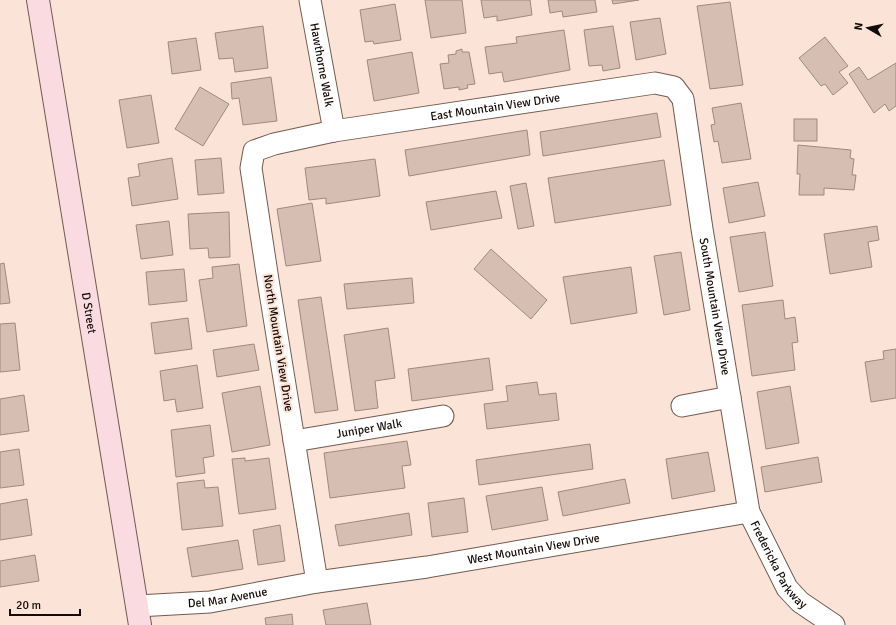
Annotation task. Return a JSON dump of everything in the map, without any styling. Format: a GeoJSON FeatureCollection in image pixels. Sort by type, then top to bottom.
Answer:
{"type":"FeatureCollection","features":[{"type":"Feature","properties":{"kind":"street","name":"D Street"},"geometry":{"type":"LineString","coordinates":[[38,0],[138,615]]}},
{"type":"Feature","properties":{"kind":"street","name":"Hawthorne Walk"},"geometry":{"type":"LineString","coordinates":[[310,0],[334,131]]}},
{"type":"Feature","properties":{"kind":"street","name":"East Mountain View Drive"},"geometry":{"type":"LineString","coordinates":[[301,139],[334,131],[655,83],[674,87],[683,99]]}},
{"type":"Feature","properties":{"kind":"street","name":"South Mountain View Drive"},"geometry":{"type":"LineString","coordinates":[[683,99],[702,229],[749,512]]}},
{"type":"Feature","properties":{"kind":"street","name":"North Mountain View Drive"},"geometry":{"type":"LineString","coordinates":[[301,139],[274,144],[254,151],[251,168],[317,582]]}},
{"type":"Feature","properties":{"kind":"street"},"geometry":{"type":"LineString","coordinates":[[682,406],[730,397]]}},
{"type":"Feature","properties":{"kind":"street","name":"Juniper Walk"},"geometry":{"type":"LineString","coordinates":[[294,441],[443,416]]}},
{"type":"Feature","properties":{"kind":"street","name":"West Mountain View Drive"},"geometry":{"type":"LineString","coordinates":[[317,582],[427,567],[749,512]]}},
{"type":"Feature","properties":{"kind":"street","name":"Fredericka Parkway"},"geometry":{"type":"LineString","coordinates":[[749,512],[787,588],[800,602],[834,625]]}},
{"type":"Feature","properties":{"kind":"street","name":"Del Mar Avenue"},"geometry":{"type":"LineString","coordinates":[[138,615],[317,582]]}},
{"type":"Feature","properties":{"kind":"building"},"geometry":{"type":"Polygon","coordinates":[[[425,0],[462,0],[466,33],[431,38],[425,0]]]}},
{"type":"Feature","properties":{"kind":"building"},"geometry":{"type":"Polygon","coordinates":[[[481,0],[530,0],[532,15],[497,21],[497,16],[484,18],[481,0]]]}},
{"type":"Feature","properties":{"kind":"building"},"geometry":{"type":"Polygon","coordinates":[[[548,0],[595,0],[597,12],[563,17],[562,11],[550,13],[548,0]]]}},
{"type":"Feature","properties":{"kind":"building"},"geometry":{"type":"Polygon","coordinates":[[[612,0],[639,0],[613,4],[612,0]]]}},
{"type":"Feature","properties":{"kind":"building"},"geometry":{"type":"Polygon","coordinates":[[[730,2],[743,85],[710,89],[697,6],[730,2]]]}},
{"type":"Feature","properties":{"kind":"building"},"geometry":{"type":"Polygon","coordinates":[[[395,4],[401,40],[374,44],[373,41],[365,42],[360,10],[395,4]]]}},
{"type":"Feature","properties":{"kind":"building"},"geometry":{"type":"Polygon","coordinates":[[[660,18],[666,54],[636,60],[630,22],[660,18]]]}},
{"type":"Feature","properties":{"kind":"building"},"geometry":{"type":"Polygon","coordinates":[[[263,26],[268,68],[235,72],[233,58],[219,59],[215,33],[263,26]]]}},
{"type":"Feature","properties":{"kind":"building"},"geometry":{"type":"Polygon","coordinates":[[[613,26],[620,68],[603,71],[602,65],[589,66],[584,30],[613,26]]]}},
{"type":"Feature","properties":{"kind":"building"},"geometry":{"type":"Polygon","coordinates":[[[564,30],[570,70],[504,82],[502,72],[489,74],[485,47],[517,43],[516,37],[564,30]]]}},
{"type":"Feature","properties":{"kind":"building"},"geometry":{"type":"Polygon","coordinates":[[[825,37],[848,66],[839,72],[848,83],[833,95],[825,84],[821,86],[799,58],[825,37]]]}},
{"type":"Feature","properties":{"kind":"building"},"geometry":{"type":"Polygon","coordinates":[[[196,38],[201,70],[172,74],[168,42],[196,38]]]}},
{"type":"Feature","properties":{"kind":"building"},"geometry":{"type":"Polygon","coordinates":[[[462,49],[462,52],[469,52],[475,84],[467,85],[468,88],[459,90],[459,87],[444,89],[440,64],[449,63],[448,55],[456,54],[456,51],[462,49]]]}},
{"type":"Feature","properties":{"kind":"building"},"geometry":{"type":"Polygon","coordinates":[[[412,52],[419,93],[374,101],[367,60],[412,52]]]}},
{"type":"Feature","properties":{"kind":"building"},"geometry":{"type":"Polygon","coordinates":[[[896,63],[896,106],[889,111],[885,104],[874,113],[849,74],[859,67],[868,80],[896,63]]]}},
{"type":"Feature","properties":{"kind":"building"},"geometry":{"type":"Polygon","coordinates":[[[271,77],[277,121],[243,125],[239,98],[232,99],[231,83],[271,77]]]}},
{"type":"Feature","properties":{"kind":"building"},"geometry":{"type":"Polygon","coordinates":[[[200,87],[229,104],[203,146],[175,129],[200,87]]]}},
{"type":"Feature","properties":{"kind":"building"},"geometry":{"type":"Polygon","coordinates":[[[151,95],[159,143],[127,148],[119,100],[151,95]]]}},
{"type":"Feature","properties":{"kind":"building"},"geometry":{"type":"Polygon","coordinates":[[[741,103],[751,159],[722,163],[718,141],[714,142],[711,125],[715,124],[712,108],[741,103]]]}},
{"type":"Feature","properties":{"kind":"building"},"geometry":{"type":"Polygon","coordinates":[[[657,113],[661,137],[543,156],[540,132],[657,113]]]}},
{"type":"Feature","properties":{"kind":"building"},"geometry":{"type":"Polygon","coordinates":[[[794,119],[817,119],[817,141],[794,141],[794,119]]]}},
{"type":"Feature","properties":{"kind":"building"},"geometry":{"type":"Polygon","coordinates":[[[527,130],[530,155],[409,176],[405,150],[527,130]]]}},
{"type":"Feature","properties":{"kind":"building"},"geometry":{"type":"Polygon","coordinates":[[[798,145],[851,150],[850,158],[854,159],[852,175],[856,175],[854,190],[824,188],[824,195],[799,195],[800,174],[797,174],[798,145]]]}},
{"type":"Feature","properties":{"kind":"building"},"geometry":{"type":"Polygon","coordinates":[[[172,158],[178,199],[132,206],[128,178],[140,176],[138,164],[172,158]]]}},
{"type":"Feature","properties":{"kind":"building"},"geometry":{"type":"Polygon","coordinates":[[[221,158],[224,193],[198,195],[195,160],[221,158]]]}},
{"type":"Feature","properties":{"kind":"building"},"geometry":{"type":"Polygon","coordinates":[[[375,159],[380,196],[326,204],[326,198],[309,200],[305,168],[375,159]]]}},
{"type":"Feature","properties":{"kind":"building"},"geometry":{"type":"Polygon","coordinates":[[[664,160],[671,205],[555,223],[548,178],[664,160]]]}},
{"type":"Feature","properties":{"kind":"building"},"geometry":{"type":"Polygon","coordinates":[[[758,182],[765,216],[729,223],[723,188],[758,182]]]}},
{"type":"Feature","properties":{"kind":"building"},"geometry":{"type":"Polygon","coordinates":[[[526,183],[534,226],[518,229],[510,186],[526,183]]]}},
{"type":"Feature","properties":{"kind":"building"},"geometry":{"type":"Polygon","coordinates":[[[496,191],[502,218],[431,230],[426,202],[496,191]]]}},
{"type":"Feature","properties":{"kind":"building"},"geometry":{"type":"Polygon","coordinates":[[[312,203],[321,261],[286,266],[277,209],[312,203]]]}},
{"type":"Feature","properties":{"kind":"building"},"geometry":{"type":"Polygon","coordinates":[[[229,212],[230,257],[209,258],[208,248],[190,249],[188,214],[229,212]]]}},
{"type":"Feature","properties":{"kind":"building"},"geometry":{"type":"Polygon","coordinates":[[[169,221],[173,255],[141,259],[136,225],[169,221]]]}},
{"type":"Feature","properties":{"kind":"building"},"geometry":{"type":"Polygon","coordinates":[[[877,226],[879,240],[868,242],[872,267],[830,274],[824,234],[877,226]]]}},
{"type":"Feature","properties":{"kind":"building"},"geometry":{"type":"Polygon","coordinates":[[[765,232],[773,286],[739,292],[730,237],[765,232]]]}},
{"type":"Feature","properties":{"kind":"building"},"geometry":{"type":"Polygon","coordinates":[[[491,249],[547,300],[531,319],[474,269],[491,249]]]}},
{"type":"Feature","properties":{"kind":"building"},"geometry":{"type":"Polygon","coordinates":[[[681,252],[690,310],[664,315],[654,256],[681,252]]]}},
{"type":"Feature","properties":{"kind":"building"},"geometry":{"type":"Polygon","coordinates":[[[4,263],[10,303],[0,304],[0,264],[4,263]]]}},
{"type":"Feature","properties":{"kind":"building"},"geometry":{"type":"Polygon","coordinates":[[[239,264],[247,326],[207,332],[199,280],[213,278],[212,267],[239,264]]]}},
{"type":"Feature","properties":{"kind":"building"},"geometry":{"type":"Polygon","coordinates":[[[631,267],[637,313],[571,324],[563,277],[631,267]]]}},
{"type":"Feature","properties":{"kind":"building"},"geometry":{"type":"Polygon","coordinates":[[[184,269],[187,301],[149,305],[146,272],[184,269]]]}},
{"type":"Feature","properties":{"kind":"building"},"geometry":{"type":"Polygon","coordinates":[[[412,278],[414,303],[347,309],[344,284],[412,278]]]}},
{"type":"Feature","properties":{"kind":"building"},"geometry":{"type":"Polygon","coordinates":[[[321,297],[338,410],[315,413],[298,300],[321,297]]]}},
{"type":"Feature","properties":{"kind":"building"},"geometry":{"type":"Polygon","coordinates":[[[783,300],[785,319],[795,317],[798,342],[792,343],[795,370],[752,376],[742,305],[783,300]]]}},
{"type":"Feature","properties":{"kind":"building"},"geometry":{"type":"Polygon","coordinates":[[[188,318],[192,349],[155,354],[151,323],[188,318]]]}},
{"type":"Feature","properties":{"kind":"building"},"geometry":{"type":"Polygon","coordinates":[[[15,323],[20,370],[0,372],[0,324],[15,323]]]}},
{"type":"Feature","properties":{"kind":"building"},"geometry":{"type":"Polygon","coordinates":[[[388,328],[395,378],[375,381],[378,408],[355,411],[344,335],[388,328]]]}},
{"type":"Feature","properties":{"kind":"building"},"geometry":{"type":"Polygon","coordinates":[[[254,344],[259,370],[217,377],[213,350],[254,344]]]}},
{"type":"Feature","properties":{"kind":"building"},"geometry":{"type":"Polygon","coordinates":[[[896,349],[896,398],[871,402],[865,362],[884,359],[883,351],[896,349]]]}},
{"type":"Feature","properties":{"kind":"building"},"geometry":{"type":"Polygon","coordinates":[[[489,358],[493,390],[412,401],[408,369],[489,358]]]}},
{"type":"Feature","properties":{"kind":"building"},"geometry":{"type":"Polygon","coordinates":[[[197,365],[203,408],[177,412],[175,399],[164,401],[160,371],[197,365]]]}},
{"type":"Feature","properties":{"kind":"building"},"geometry":{"type":"Polygon","coordinates":[[[537,382],[539,395],[556,393],[559,420],[487,429],[484,404],[508,401],[506,386],[537,382]]]}},
{"type":"Feature","properties":{"kind":"building"},"geometry":{"type":"Polygon","coordinates":[[[260,386],[270,445],[232,452],[222,393],[260,386]]]}},
{"type":"Feature","properties":{"kind":"building"},"geometry":{"type":"Polygon","coordinates":[[[790,386],[799,443],[766,449],[757,392],[790,386]]]}},
{"type":"Feature","properties":{"kind":"building"},"geometry":{"type":"Polygon","coordinates":[[[24,395],[29,431],[0,435],[0,399],[24,395]]]}},
{"type":"Feature","properties":{"kind":"building"},"geometry":{"type":"Polygon","coordinates":[[[210,425],[214,456],[203,458],[205,473],[176,477],[171,430],[210,425]]]}},
{"type":"Feature","properties":{"kind":"building"},"geometry":{"type":"Polygon","coordinates":[[[407,441],[411,465],[402,466],[405,488],[330,498],[324,453],[407,441]]]}},
{"type":"Feature","properties":{"kind":"building"},"geometry":{"type":"Polygon","coordinates":[[[590,444],[593,469],[479,485],[476,460],[590,444]]]}},
{"type":"Feature","properties":{"kind":"building"},"geometry":{"type":"Polygon","coordinates":[[[19,449],[24,485],[0,488],[0,452],[19,449]]]}},
{"type":"Feature","properties":{"kind":"building"},"geometry":{"type":"Polygon","coordinates":[[[708,452],[715,491],[672,499],[666,459],[708,452]]]}},
{"type":"Feature","properties":{"kind":"building"},"geometry":{"type":"Polygon","coordinates":[[[818,457],[822,482],[765,492],[761,467],[818,457]]]}},
{"type":"Feature","properties":{"kind":"building"},"geometry":{"type":"Polygon","coordinates":[[[245,458],[245,461],[269,458],[276,509],[239,514],[232,459],[245,458]]]}},
{"type":"Feature","properties":{"kind":"building"},"geometry":{"type":"Polygon","coordinates":[[[625,479],[630,503],[563,516],[558,492],[625,479]]]}},
{"type":"Feature","properties":{"kind":"building"},"geometry":{"type":"Polygon","coordinates":[[[204,480],[205,488],[218,487],[223,526],[182,530],[177,483],[204,480]]]}},
{"type":"Feature","properties":{"kind":"building"},"geometry":{"type":"Polygon","coordinates":[[[542,487],[548,520],[492,530],[486,496],[542,487]]]}},
{"type":"Feature","properties":{"kind":"building"},"geometry":{"type":"Polygon","coordinates":[[[464,498],[468,532],[432,537],[428,503],[464,498]]]}},
{"type":"Feature","properties":{"kind":"building"},"geometry":{"type":"Polygon","coordinates":[[[27,499],[32,535],[0,540],[0,504],[27,499]]]}},
{"type":"Feature","properties":{"kind":"building"},"geometry":{"type":"Polygon","coordinates":[[[409,513],[412,535],[339,546],[335,525],[409,513]]]}},
{"type":"Feature","properties":{"kind":"building"},"geometry":{"type":"Polygon","coordinates":[[[280,525],[285,561],[258,565],[253,530],[280,525]]]}},
{"type":"Feature","properties":{"kind":"building"},"geometry":{"type":"Polygon","coordinates":[[[238,540],[243,569],[192,577],[187,548],[238,540]]]}},
{"type":"Feature","properties":{"kind":"building"},"geometry":{"type":"Polygon","coordinates":[[[35,555],[39,581],[0,587],[0,561],[35,555]]]}},
{"type":"Feature","properties":{"kind":"building"},"geometry":{"type":"Polygon","coordinates":[[[367,603],[371,625],[326,625],[323,610],[367,603]]]}},
{"type":"Feature","properties":{"kind":"building"},"geometry":{"type":"Polygon","coordinates":[[[292,614],[293,625],[266,625],[265,618],[292,614]]]}}]}
